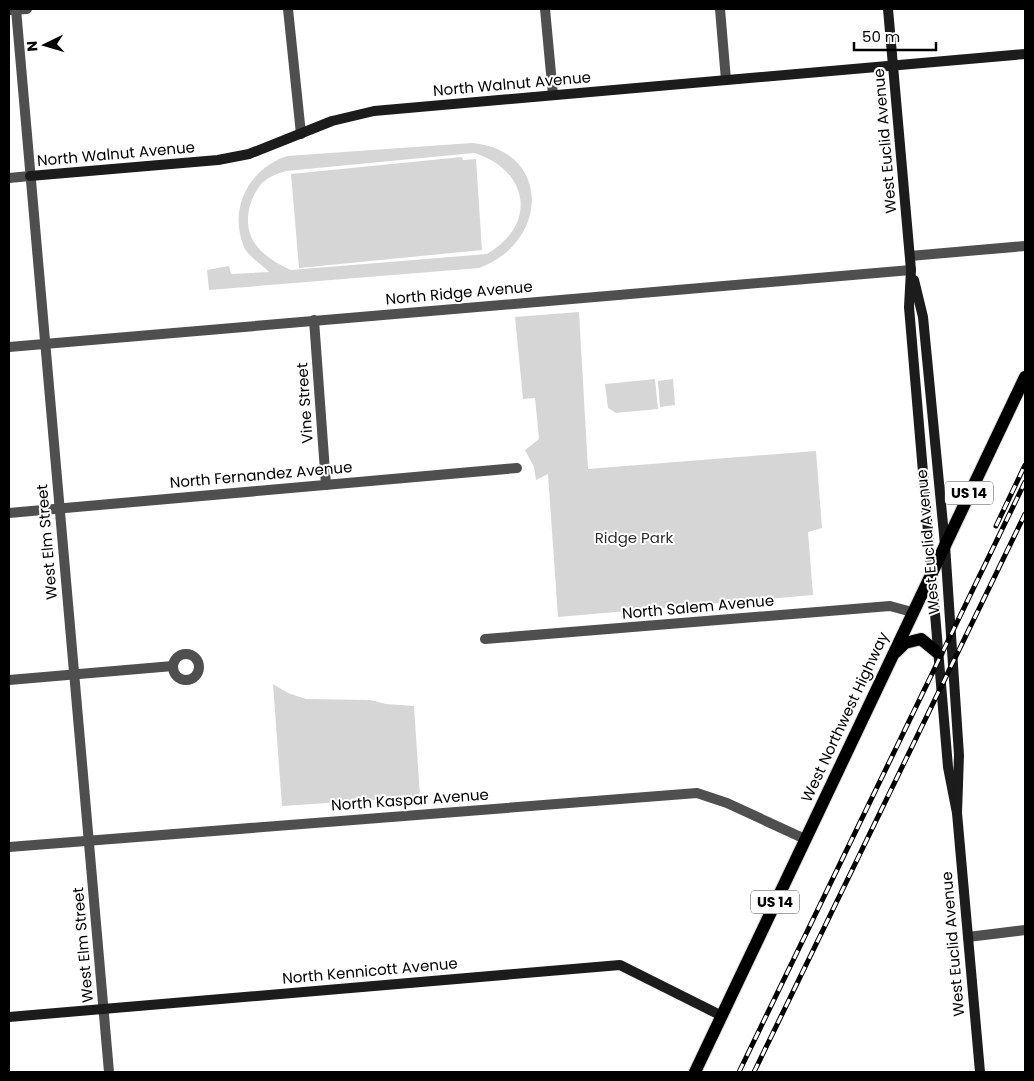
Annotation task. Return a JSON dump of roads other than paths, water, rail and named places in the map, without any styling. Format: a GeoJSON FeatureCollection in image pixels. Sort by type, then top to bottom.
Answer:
{"type":"FeatureCollection","features":[{"type":"Feature","properties":{"kind":"main road","name":"West Northwest Highway"},"geometry":{"type":"LineString","coordinates":[[695,1072],[1025,377]]}},
{"type":"Feature","properties":{"kind":"main road"},"geometry":{"type":"LineString","coordinates":[[892,655],[905,643],[921,639],[938,653]]}},
{"type":"Feature","properties":{"kind":"street"},"geometry":{"type":"LineString","coordinates":[[14,10],[27,9]]}},
{"type":"Feature","properties":{"kind":"street"},"geometry":{"type":"LineString","coordinates":[[288,9],[301,134]]}},
{"type":"Feature","properties":{"kind":"street"},"geometry":{"type":"LineString","coordinates":[[545,9],[553,95]]}},
{"type":"Feature","properties":{"kind":"street"},"geometry":{"type":"LineString","coordinates":[[720,9],[726,80]]}},
{"type":"Feature","properties":{"kind":"street","name":"West Euclid Avenue"},"geometry":{"type":"LineString","coordinates":[[888,9],[910,256],[909,307],[931,575],[948,767],[957,813],[980,1072]]}},
{"type":"Feature","properties":{"kind":"street","name":"West Elm Street"},"geometry":{"type":"LineString","coordinates":[[14,10],[109,1072]]}},
{"type":"Feature","properties":{"kind":"street","name":"North Walnut Avenue"},"geometry":{"type":"LineString","coordinates":[[9,178],[218,160],[249,154],[332,121],[374,111],[1025,54]]}},
{"type":"Feature","properties":{"kind":"street"},"geometry":{"type":"LineString","coordinates":[[910,256],[1025,246]]}},
{"type":"Feature","properties":{"kind":"street","name":"West Euclid Avenue"},"geometry":{"type":"LineString","coordinates":[[911,270],[923,317],[945,545],[959,755],[957,813]]}},
{"type":"Feature","properties":{"kind":"street","name":"North Ridge Avenue"},"geometry":{"type":"LineString","coordinates":[[9,347],[911,270]]}},
{"type":"Feature","properties":{"kind":"street","name":"Vine Street"},"geometry":{"type":"LineString","coordinates":[[314,320],[326,485]]}},
{"type":"Feature","properties":{"kind":"street","name":"North Fernandez Avenue"},"geometry":{"type":"LineString","coordinates":[[9,513],[517,468]]}},
{"type":"Feature","properties":{"kind":"street","name":"North Salem Avenue"},"geometry":{"type":"LineString","coordinates":[[486,640],[890,606],[912,612]]}},
{"type":"Feature","properties":{"kind":"street"},"geometry":{"type":"LineString","coordinates":[[9,680],[173,666]]}},
{"type":"Feature","properties":{"kind":"street","name":"North Kaspar Avenue"},"geometry":{"type":"LineString","coordinates":[[9,847],[88,839],[697,793],[727,803],[805,839]]}},
{"type":"Feature","properties":{"kind":"street"},"geometry":{"type":"LineString","coordinates":[[968,937],[1025,930]]}},
{"type":"Feature","properties":{"kind":"street","name":"North Kennicott Avenue"},"geometry":{"type":"LineString","coordinates":[[9,1017],[620,965],[722,1016]]}},
{"type":"Feature","properties":{"kind":"railway"},"geometry":{"type":"LineString","coordinates":[[996,526],[1025,465]]}},
{"type":"Feature","properties":{"kind":"railway"},"geometry":{"type":"LineString","coordinates":[[739,1072],[1025,482]]}},
{"type":"Feature","properties":{"kind":"railway"},"geometry":{"type":"LineString","coordinates":[[754,1072],[1025,514]]}},
{"type":"Feature","properties":{"kind":"park label","name":"Ridge Park"},"geometry":{"type":"Point","coordinates":[634,538]}}]}
